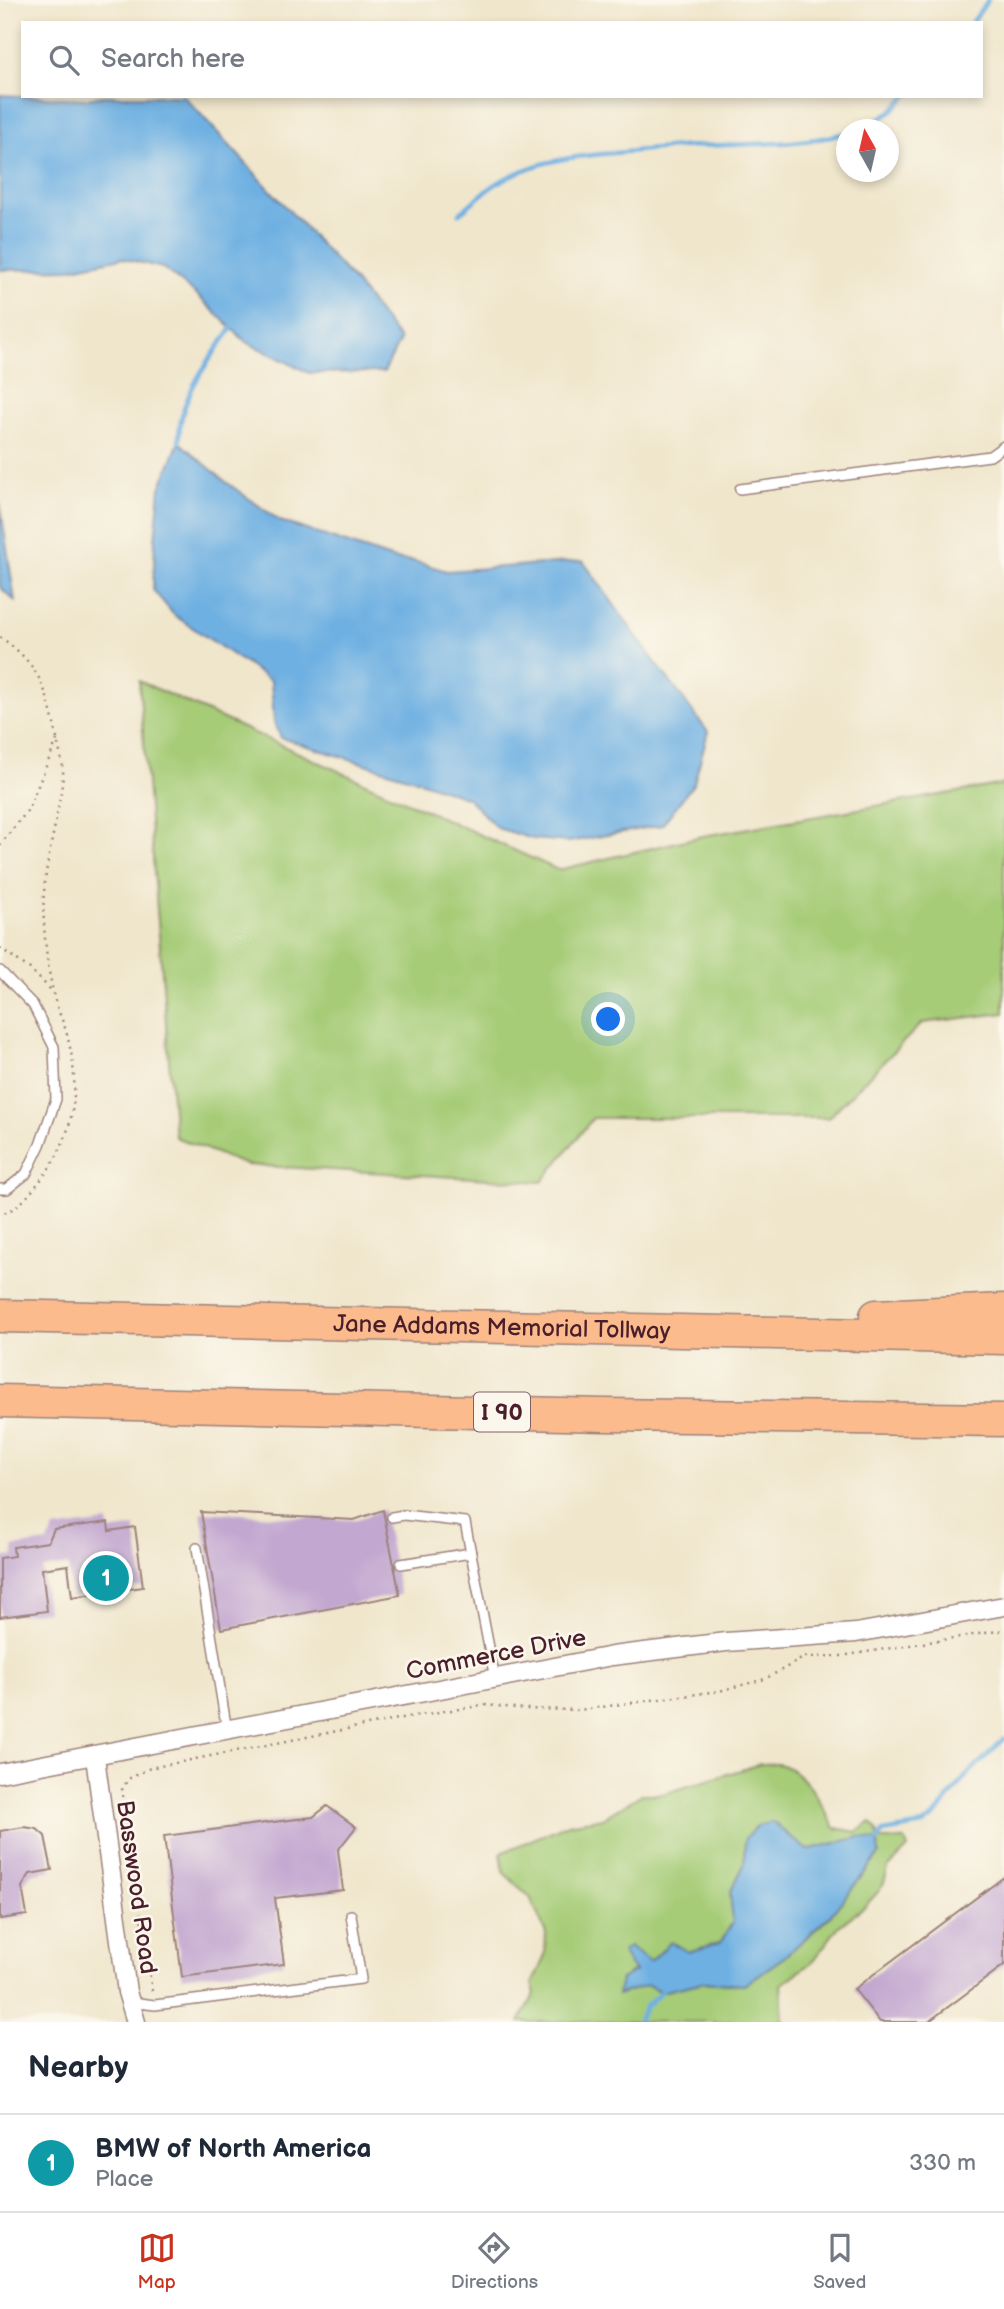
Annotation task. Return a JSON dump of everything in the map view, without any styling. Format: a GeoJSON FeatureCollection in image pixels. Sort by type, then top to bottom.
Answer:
{"type":"FeatureCollection","features":[{"type":"Feature","properties":{"kind":"highway"},"geometry":{"type":"LineString","coordinates":[[604,1329],[1004,1310]]}},
{"type":"Feature","properties":{"kind":"highway","name":"Jane Addams Memorial Tollway"},"geometry":{"type":"LineString","coordinates":[[0,1316],[1004,1338]]}},
{"type":"Feature","properties":{"kind":"highway","name":"I 90"},"geometry":{"type":"LineString","coordinates":[[0,1401],[605,1415],[1004,1420]]}},
{"type":"Feature","properties":{"kind":"street","name":"Commerce Drive"},"geometry":{"type":"LineString","coordinates":[[0,1773],[612,1656],[726,1642],[856,1633],[1004,1606]]}},
{"type":"Feature","properties":{"kind":"street","name":"Basswood Road"},"geometry":{"type":"LineString","coordinates":[[94,1757],[130,2002],[136,2022]]}},
{"type":"Feature","properties":{"kind":"lane"},"geometry":{"type":"LineString","coordinates":[[740,489],[990,456],[1004,446]]}},
{"type":"Feature","properties":{"kind":"lane"},"geometry":{"type":"LineString","coordinates":[[0,971],[33,1005],[54,1047],[56,1099],[40,1145],[26,1174],[8,1189],[0,1189]]}},
{"type":"Feature","properties":{"kind":"lane"},"geometry":{"type":"LineString","coordinates":[[392,1517],[404,1515],[465,1522],[495,1679]]}},
{"type":"Feature","properties":{"kind":"lane"},"geometry":{"type":"LineString","coordinates":[[197,1548],[227,1731]]}},
{"type":"Feature","properties":{"kind":"lane"},"geometry":{"type":"LineString","coordinates":[[401,1564],[471,1553]]}},
{"type":"Feature","properties":{"kind":"lane"},"geometry":{"type":"LineString","coordinates":[[130,2002],[155,2005],[361,1979],[351,1914]]}},
{"type":"Feature","properties":{"kind":"path"},"geometry":{"type":"LineString","coordinates":[[0,637],[14,647],[42,680],[50,703],[63,773],[43,881],[44,923],[53,992],[76,1075],[74,1104],[65,1143],[26,1198],[0,1214]]}},
{"type":"Feature","properties":{"kind":"path"},"geometry":{"type":"LineString","coordinates":[[0,845],[28,810],[57,740]]}},
{"type":"Feature","properties":{"kind":"path"},"geometry":{"type":"LineString","coordinates":[[0,948],[30,970],[53,992]]}},
{"type":"Feature","properties":{"kind":"path"},"geometry":{"type":"LineString","coordinates":[[155,2005],[122,1790],[128,1779],[150,1768],[413,1716],[485,1705],[579,1710],[719,1690],[765,1679],[805,1657],[841,1656],[1004,1630]]}},
{"type":"Feature","properties":{"kind":"green space"},"geometry":{"type":"Polygon","coordinates":[[[139,681],[558,870],[703,836],[1004,784],[1004,1013],[922,1023],[828,1118],[593,1118],[542,1182],[246,1165],[175,1137],[139,681]]]}},
{"type":"Feature","properties":{"kind":"green space"},"geometry":{"type":"Polygon","coordinates":[[[760,1764],[780,1764],[791,1769],[807,1783],[835,1828],[857,1832],[871,1822],[879,1840],[905,1840],[908,1848],[888,1868],[884,1883],[866,1905],[839,1926],[813,1961],[781,1985],[783,2022],[520,2022],[535,1993],[532,1984],[545,1956],[546,1933],[530,1897],[504,1873],[501,1853],[568,1824],[603,1818],[642,1794],[663,1794],[760,1764]],[[773,1822],[745,1838],[744,1865],[730,1893],[733,1922],[720,1943],[650,1962],[621,1979],[648,1985],[661,1992],[704,1982],[744,1985],[784,1957],[831,1916],[860,1837],[807,1850],[773,1822]]]}},
{"type":"Feature","properties":{"kind":"water"},"geometry":{"type":"Polygon","coordinates":[[[0,95],[21,98],[186,98],[355,282],[400,340],[384,372],[309,373],[246,342],[198,296],[163,268],[122,258],[68,269],[0,270],[0,95]]]}},
{"type":"Feature","properties":{"kind":"water"},"geometry":{"type":"Polygon","coordinates":[[[179,442],[226,482],[280,521],[394,559],[413,561],[447,571],[583,561],[708,732],[694,783],[662,825],[569,842],[533,839],[497,828],[468,798],[281,738],[274,722],[271,681],[174,615],[153,590],[160,488],[179,442]]]}},
{"type":"Feature","properties":{"kind":"water"},"geometry":{"type":"Polygon","coordinates":[[[0,503],[15,601],[0,587],[0,503]]]}},
{"type":"Feature","properties":{"kind":"water"},"geometry":{"type":"Polygon","coordinates":[[[772,1822],[807,1850],[861,1837],[878,1841],[879,1855],[830,1916],[784,1957],[744,1985],[704,1982],[661,1992],[648,1985],[618,1995],[621,1979],[635,1972],[622,1952],[629,1947],[650,1962],[671,1942],[688,1952],[720,1943],[733,1922],[730,1893],[744,1865],[745,1838],[758,1826],[772,1822]]]}},
{"type":"Feature","properties":{"kind":"building"},"geometry":{"type":"Polygon","coordinates":[[[383,1510],[400,1595],[221,1629],[201,1512],[354,1520],[383,1510]]]}},
{"type":"Feature","properties":{"kind":"building"},"geometry":{"type":"Polygon","coordinates":[[[108,1522],[109,1531],[135,1527],[143,1587],[72,1597],[68,1565],[42,1569],[47,1611],[0,1617],[0,1558],[14,1556],[13,1547],[48,1542],[54,1529],[108,1522]]]}},
{"type":"Feature","properties":{"kind":"building"},"geometry":{"type":"Polygon","coordinates":[[[327,1806],[356,1827],[338,1850],[343,1890],[275,1898],[284,1964],[182,1977],[164,1836],[313,1817],[327,1806]]]}},
{"type":"Feature","properties":{"kind":"building"},"geometry":{"type":"Polygon","coordinates":[[[24,1827],[37,1829],[45,1836],[52,1870],[30,1874],[22,1887],[27,1915],[0,1919],[0,1831],[24,1827]]]}},
{"type":"Feature","properties":{"kind":"building"},"geometry":{"type":"Polygon","coordinates":[[[1004,1877],[1004,1965],[928,2022],[880,2022],[854,1989],[1004,1877]]]}},
{"type":"Feature","properties":{"kind":"waterway"},"geometry":{"type":"LineString","coordinates":[[973,21],[988,0]]}},
{"type":"Feature","properties":{"kind":"waterway"},"geometry":{"type":"LineString","coordinates":[[878,119],[905,98]]}},
{"type":"Feature","properties":{"kind":"waterway"},"geometry":{"type":"LineString","coordinates":[[459,214],[489,189],[510,176],[561,160],[677,147],[791,142],[836,135]]}},
{"type":"Feature","properties":{"kind":"waterway"},"geometry":{"type":"LineString","coordinates":[[179,442],[183,410],[189,395],[204,367],[232,328]]}},
{"type":"Feature","properties":{"kind":"waterway"},"geometry":{"type":"LineString","coordinates":[[878,1841],[883,1832],[923,1825],[934,1817],[967,1775],[1004,1739]]}},
{"type":"Feature","properties":{"kind":"waterway"},"geometry":{"type":"LineString","coordinates":[[637,2022],[646,2006],[661,1992]]}},
{"type":"Feature","properties":{"kind":"place","name":"BMW of North America"},"geometry":{"type":"Point","coordinates":[106,1578]}}]}
